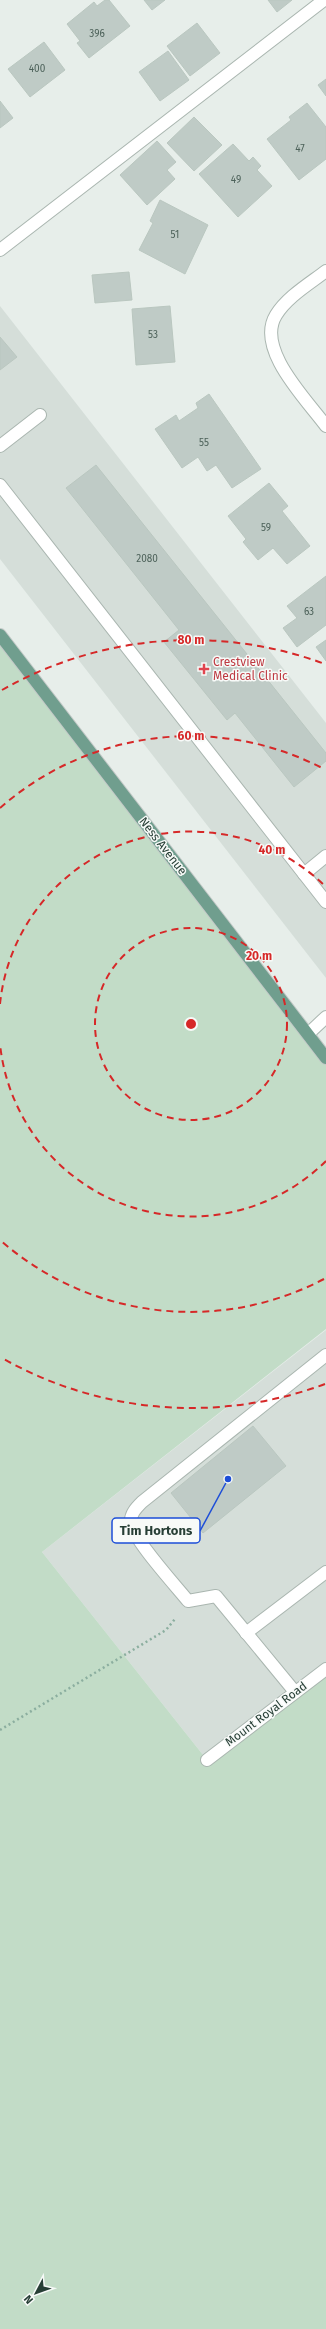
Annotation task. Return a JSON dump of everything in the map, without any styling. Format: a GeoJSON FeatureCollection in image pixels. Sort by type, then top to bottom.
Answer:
{"type":"FeatureCollection","features":[{"type":"Feature","properties":{"kind":"main road","name":"Ness Avenue"},"geometry":{"type":"LineString","coordinates":[[0,635],[326,1058]]}},
{"type":"Feature","properties":{"kind":"street"},"geometry":{"type":"LineString","coordinates":[[0,250],[324,0]]}},
{"type":"Feature","properties":{"kind":"street"},"geometry":{"type":"LineString","coordinates":[[326,270],[283,305],[272,324],[271,333],[277,359],[286,374],[326,426]]}},
{"type":"Feature","properties":{"kind":"street"},"geometry":{"type":"LineString","coordinates":[[0,446],[40,415]]}},
{"type":"Feature","properties":{"kind":"street"},"geometry":{"type":"LineString","coordinates":[[0,485],[326,902]]}},
{"type":"Feature","properties":{"kind":"street"},"geometry":{"type":"LineString","coordinates":[[304,874],[326,856]]}},
{"type":"Feature","properties":{"kind":"street"},"geometry":{"type":"LineString","coordinates":[[308,1034],[326,1017]]}},
{"type":"Feature","properties":{"kind":"street"},"geometry":{"type":"LineString","coordinates":[[295,1692],[216,1596],[188,1601],[135,1535],[131,1525],[132,1515],[142,1502],[326,1355]]}},
{"type":"Feature","properties":{"kind":"street"},"geometry":{"type":"LineString","coordinates":[[246,1633],[326,1572]]}},
{"type":"Feature","properties":{"kind":"street","name":"Mount Royal Road"},"geometry":{"type":"LineString","coordinates":[[207,1760],[326,1669]]}},
{"type":"Feature","properties":{"kind":"path"},"geometry":{"type":"LineString","coordinates":[[0,1730],[166,1630],[188,1601]]}},
{"type":"Feature","properties":{"kind":"shaded area"},"geometry":{"type":"Polygon","coordinates":[[[0,306],[326,723],[326,978],[0,559],[0,306]]]}},
{"type":"Feature","properties":{"kind":"shaded area"},"geometry":{"type":"Polygon","coordinates":[[[326,1330],[326,1669],[207,1760],[42,1552],[326,1330]]]}},
{"type":"Feature","properties":{"kind":"green space"},"geometry":{"type":"Polygon","coordinates":[[[0,635],[326,1058],[326,1329],[42,1552],[207,1760],[326,1669],[326,2329],[0,2329],[0,635]]]}},
{"type":"Feature","properties":{"kind":"building"},"geometry":{"type":"Polygon","coordinates":[[[105,0],[109,0],[130,26],[89,58],[77,43],[80,41],[67,24],[94,2],[97,6],[105,0]]]}},
{"type":"Feature","properties":{"kind":"building"},"geometry":{"type":"Polygon","coordinates":[[[144,0],[165,0],[152,10],[144,0]]]}},
{"type":"Feature","properties":{"kind":"building"},"geometry":{"type":"Polygon","coordinates":[[[268,0],[292,0],[277,12],[268,0]]]}},
{"type":"Feature","properties":{"kind":"building"},"geometry":{"type":"Polygon","coordinates":[[[197,23],[220,53],[190,76],[167,46],[197,23]]]}},
{"type":"Feature","properties":{"kind":"building"},"geometry":{"type":"Polygon","coordinates":[[[44,42],[65,70],[30,97],[8,69],[44,42]]]}},
{"type":"Feature","properties":{"kind":"building"},"geometry":{"type":"Polygon","coordinates":[[[168,51],[189,80],[160,101],[139,72],[168,51]]]}},
{"type":"Feature","properties":{"kind":"building"},"geometry":{"type":"Polygon","coordinates":[[[326,79],[326,96],[318,85],[326,79]]]}},
{"type":"Feature","properties":{"kind":"building"},"geometry":{"type":"Polygon","coordinates":[[[0,101],[13,118],[0,128],[0,101]]]}},
{"type":"Feature","properties":{"kind":"building"},"geometry":{"type":"Polygon","coordinates":[[[307,103],[326,127],[326,159],[299,180],[267,139],[291,120],[289,117],[307,103]]]}},
{"type":"Feature","properties":{"kind":"building"},"geometry":{"type":"Polygon","coordinates":[[[194,117],[222,145],[194,171],[167,143],[194,117]]]}},
{"type":"Feature","properties":{"kind":"building"},"geometry":{"type":"Polygon","coordinates":[[[157,141],[176,162],[167,170],[175,179],[147,205],[120,175],[157,141]]]}},
{"type":"Feature","properties":{"kind":"building"},"geometry":{"type":"Polygon","coordinates":[[[233,144],[249,161],[253,157],[261,166],[257,170],[272,186],[238,217],[199,174],[233,144]]]}},
{"type":"Feature","properties":{"kind":"building"},"geometry":{"type":"Polygon","coordinates":[[[160,200],[208,225],[185,274],[139,250],[153,223],[150,221],[160,200]]]}},
{"type":"Feature","properties":{"kind":"building"},"geometry":{"type":"Polygon","coordinates":[[[129,272],[132,300],[95,303],[92,275],[129,272]]]}},
{"type":"Feature","properties":{"kind":"building"},"geometry":{"type":"Polygon","coordinates":[[[170,306],[175,362],[136,365],[132,309],[170,306]]]}},
{"type":"Feature","properties":{"kind":"building"},"geometry":{"type":"Polygon","coordinates":[[[0,337],[17,357],[0,370],[0,337]]]}},
{"type":"Feature","properties":{"kind":"building"},"geometry":{"type":"Polygon","coordinates":[[[209,394],[261,469],[232,488],[216,465],[207,471],[198,457],[182,468],[155,429],[176,415],[179,421],[198,408],[196,403],[209,394]]]}},
{"type":"Feature","properties":{"kind":"building"},"geometry":{"type":"Polygon","coordinates":[[[96,465],[326,753],[326,761],[294,787],[235,713],[227,720],[164,642],[179,630],[66,488],[96,465]]]}},
{"type":"Feature","properties":{"kind":"building"},"geometry":{"type":"Polygon","coordinates":[[[269,483],[288,506],[282,511],[310,546],[287,564],[273,548],[258,560],[243,542],[246,539],[228,516],[269,483]]]}},
{"type":"Feature","properties":{"kind":"building"},"geometry":{"type":"Polygon","coordinates":[[[326,576],[326,625],[297,647],[283,628],[297,618],[287,606],[326,576]]]}},
{"type":"Feature","properties":{"kind":"building"},"geometry":{"type":"Polygon","coordinates":[[[326,640],[326,661],[316,647],[326,640]]]}},
{"type":"Feature","properties":{"kind":"building"},"geometry":{"type":"Polygon","coordinates":[[[253,1426],[286,1466],[203,1533],[171,1493],[253,1426]]]}},
{"type":"Feature","properties":{"kind":"place","name":"Crestview Medical Clinic"},"geometry":{"type":"Point","coordinates":[204,669]}},
{"type":"Feature","properties":{"kind":"place","name":"Tim Hortons"},"geometry":{"type":"Point","coordinates":[228,1479]}}]}
